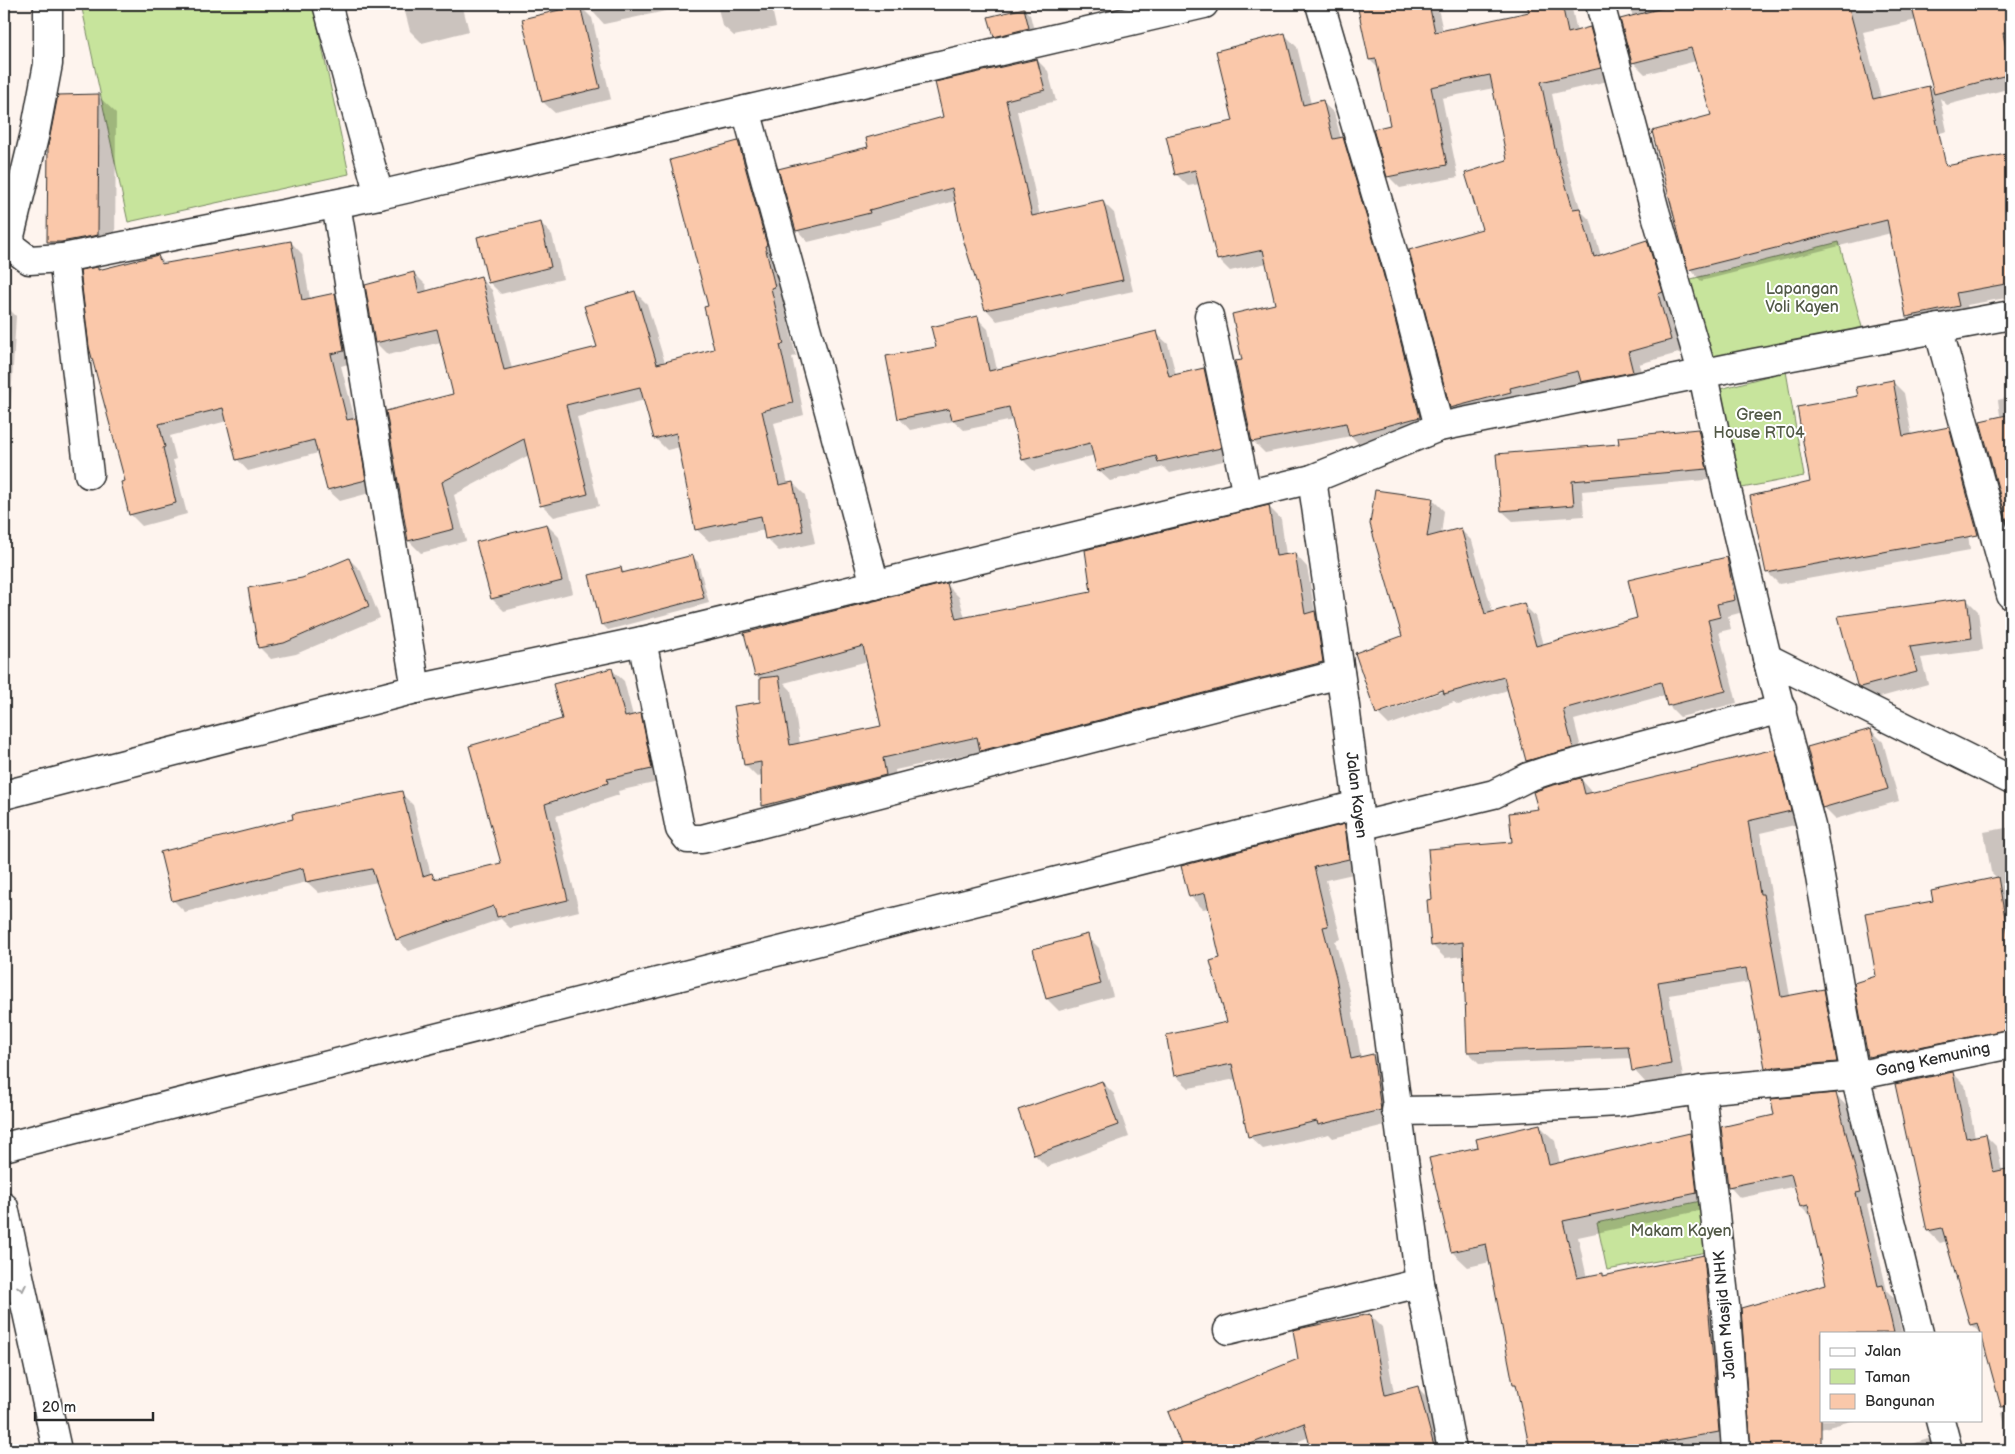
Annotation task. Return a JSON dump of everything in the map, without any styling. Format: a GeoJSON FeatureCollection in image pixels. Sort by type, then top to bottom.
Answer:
{"type":"FeatureCollection","features":[{"type":"Feature","properties":{"kind":"street"},"geometry":{"type":"LineString","coordinates":[[48,4],[48,64],[35,133],[10,236],[12,247],[29,260],[63,258],[379,195],[1204,4]]}},
{"type":"Feature","properties":{"kind":"street"},"geometry":{"type":"LineString","coordinates":[[327,4],[379,195]]}},
{"type":"Feature","properties":{"kind":"street"},"geometry":{"type":"LineString","coordinates":[[1320,4],[1398,269],[1439,427]]}},
{"type":"Feature","properties":{"kind":"street"},"geometry":{"type":"LineString","coordinates":[[1600,4],[1655,211],[1702,375],[1767,658],[1782,709],[1811,826],[1855,1076],[1919,1332]]}},
{"type":"Feature","properties":{"kind":"street"},"geometry":{"type":"LineString","coordinates":[[746,110],[875,585]]}},
{"type":"Feature","properties":{"kind":"street"},"geometry":{"type":"LineString","coordinates":[[336,204],[416,689]]}},
{"type":"Feature","properties":{"kind":"street"},"geometry":{"type":"LineString","coordinates":[[63,258],[89,474]]}},
{"type":"Feature","properties":{"kind":"street"},"geometry":{"type":"LineString","coordinates":[[4,795],[416,689],[642,641],[1312,479],[1439,427],[2011,314]]}},
{"type":"Feature","properties":{"kind":"street"},"geometry":{"type":"LineString","coordinates":[[1209,316],[1247,495]]}},
{"type":"Feature","properties":{"kind":"street"},"geometry":{"type":"LineString","coordinates":[[1938,328],[2011,595]]}},
{"type":"Feature","properties":{"kind":"street","name":"Jalan Kayen"},"geometry":{"type":"LineString","coordinates":[[1312,479],[1359,815],[1396,1111],[1420,1283],[1452,1450]]}},
{"type":"Feature","properties":{"kind":"street"},"geometry":{"type":"LineString","coordinates":[[642,641],[680,829],[688,839],[702,839],[1340,674]]}},
{"type":"Feature","properties":{"kind":"street"},"geometry":{"type":"LineString","coordinates":[[1767,658],[2011,780]]}},
{"type":"Feature","properties":{"kind":"street"},"geometry":{"type":"LineString","coordinates":[[4,1147],[1359,815],[1494,794],[1528,777],[1546,771],[1782,709]]}},
{"type":"Feature","properties":{"kind":"street","name":"Gang Kemuning"},"geometry":{"type":"LineString","coordinates":[[1396,1111],[1619,1102],[1702,1090],[1855,1076],[2011,1044]]}},
{"type":"Feature","properties":{"kind":"street","name":"Jalan Masjid NHK"},"geometry":{"type":"LineString","coordinates":[[1702,1090],[1726,1314],[1736,1450]]}},
{"type":"Feature","properties":{"kind":"street"},"geometry":{"type":"LineString","coordinates":[[4,1206],[58,1450]]}},
{"type":"Feature","properties":{"kind":"street"},"geometry":{"type":"LineString","coordinates":[[1228,1330],[1420,1283]]}},
{"type":"Feature","properties":{"kind":"street"},"geometry":{"type":"LineString","coordinates":[[1941,1422],[1948,1450]]}},
{"type":"Feature","properties":{"kind":"green space"},"geometry":{"type":"Polygon","coordinates":[[[81,4],[313,4],[349,174],[128,222],[81,4]]]}},
{"type":"Feature","properties":{"kind":"green space","name":"Lapangan Voli Kayen"},"geometry":{"type":"Polygon","coordinates":[[[1839,242],[1863,331],[1709,363],[1683,281],[1839,242]]]}},
{"type":"Feature","properties":{"kind":"green space","name":"Green House RT04"},"geometry":{"type":"Polygon","coordinates":[[[1786,371],[1804,476],[1737,489],[1717,390],[1786,371]]]}},
{"type":"Feature","properties":{"kind":"green space","name":"Makam Kayen"},"geometry":{"type":"Polygon","coordinates":[[[1701,1201],[1713,1251],[1607,1270],[1597,1223],[1701,1201]]]}},
{"type":"Feature","properties":{"kind":"building"},"geometry":{"type":"Polygon","coordinates":[[[1357,4],[1429,4],[1435,32],[1529,12],[1527,4],[1562,4],[1568,33],[1590,27],[1601,68],[1541,82],[1555,149],[1573,209],[1580,208],[1594,257],[1647,240],[1663,292],[1658,294],[1671,340],[1628,352],[1633,372],[1581,382],[1578,371],[1510,388],[1511,392],[1450,408],[1409,250],[1482,229],[1465,173],[1507,160],[1490,75],[1431,87],[1447,165],[1387,177],[1373,129],[1390,125],[1376,59],[1369,60],[1357,4]]]}},
{"type":"Feature","properties":{"kind":"building"},"geometry":{"type":"Polygon","coordinates":[[[1678,4],[1848,4],[1873,99],[1929,86],[1946,166],[2011,153],[2011,283],[1956,293],[1959,306],[1906,317],[1887,220],[1688,270],[1652,131],[1711,115],[1691,48],[1632,63],[1620,19],[1678,4]]]}},
{"type":"Feature","properties":{"kind":"building"},"geometry":{"type":"Polygon","coordinates":[[[1911,4],[2011,4],[2011,31],[2003,33],[2011,74],[1934,94],[1911,4]]]}},
{"type":"Feature","properties":{"kind":"building"},"geometry":{"type":"Polygon","coordinates":[[[580,5],[600,88],[542,102],[522,19],[580,5]]]}},
{"type":"Feature","properties":{"kind":"building"},"geometry":{"type":"Polygon","coordinates":[[[1024,8],[1029,28],[994,37],[988,17],[1024,8]]]}},
{"type":"Feature","properties":{"kind":"building"},"geometry":{"type":"Polygon","coordinates":[[[1285,33],[1303,105],[1323,100],[1333,139],[1343,137],[1383,273],[1420,417],[1349,436],[1346,423],[1252,442],[1235,361],[1242,360],[1232,314],[1275,304],[1263,250],[1217,260],[1195,170],[1175,175],[1166,136],[1233,121],[1216,51],[1285,33]]]}},
{"type":"Feature","properties":{"kind":"building"},"geometry":{"type":"Polygon","coordinates":[[[1037,59],[1045,90],[1006,100],[1032,216],[1103,200],[1123,280],[985,310],[963,239],[952,188],[869,210],[870,213],[796,231],[778,169],[868,147],[866,138],[943,117],[935,82],[1037,59]]]}},
{"type":"Feature","properties":{"kind":"building"},"geometry":{"type":"Polygon","coordinates":[[[99,94],[98,235],[61,242],[47,242],[48,146],[58,95],[99,94]]]}},
{"type":"Feature","properties":{"kind":"building"},"geometry":{"type":"Polygon","coordinates":[[[738,141],[767,245],[765,246],[775,287],[771,288],[784,344],[780,345],[793,403],[762,411],[779,485],[793,482],[803,531],[765,539],[761,516],[695,530],[676,433],[654,439],[640,387],[566,405],[588,494],[540,506],[524,439],[442,482],[454,529],[408,541],[386,411],[453,394],[437,329],[375,343],[365,285],[414,272],[419,293],[481,276],[504,370],[597,347],[584,306],[635,291],[657,364],[714,349],[704,307],[708,306],[670,160],[738,141]]]}},
{"type":"Feature","properties":{"kind":"building"},"geometry":{"type":"Polygon","coordinates":[[[541,222],[551,267],[488,283],[477,237],[541,222]]]}},
{"type":"Feature","properties":{"kind":"building"},"geometry":{"type":"Polygon","coordinates":[[[291,241],[302,300],[335,293],[344,351],[331,354],[347,420],[356,418],[366,480],[327,490],[314,440],[236,460],[223,408],[159,424],[176,503],[129,515],[121,482],[125,481],[89,347],[80,270],[98,267],[98,270],[158,255],[161,264],[291,241]]]}},
{"type":"Feature","properties":{"kind":"building"},"geometry":{"type":"Polygon","coordinates":[[[978,316],[989,371],[1157,331],[1169,376],[1204,368],[1221,448],[1158,462],[1156,456],[1097,471],[1090,443],[1022,460],[1009,407],[952,420],[949,409],[898,419],[886,356],[936,347],[931,327],[978,316]]]}},
{"type":"Feature","properties":{"kind":"building"},"geometry":{"type":"Polygon","coordinates":[[[1893,380],[1903,436],[1949,427],[1978,535],[1766,573],[1750,496],[1810,482],[1797,407],[1858,396],[1856,387],[1893,380]]]}},
{"type":"Feature","properties":{"kind":"building"},"geometry":{"type":"Polygon","coordinates":[[[2011,414],[2011,529],[2009,529],[1980,421],[2011,414]]]}},
{"type":"Feature","properties":{"kind":"building"},"geometry":{"type":"Polygon","coordinates":[[[1698,429],[1707,469],[1572,481],[1574,505],[1501,511],[1496,454],[1619,444],[1618,437],[1698,429]]]}},
{"type":"Feature","properties":{"kind":"building"},"geometry":{"type":"Polygon","coordinates":[[[1375,490],[1433,498],[1427,537],[1461,528],[1485,614],[1524,603],[1536,646],[1637,618],[1628,580],[1727,557],[1735,600],[1717,604],[1720,617],[1708,620],[1726,691],[1667,706],[1661,682],[1563,709],[1573,748],[1526,761],[1504,677],[1444,694],[1443,690],[1376,714],[1355,653],[1402,636],[1370,524],[1375,490]]]}},
{"type":"Feature","properties":{"kind":"building"},"geometry":{"type":"Polygon","coordinates":[[[1269,505],[1276,556],[1295,553],[1305,614],[1315,611],[1323,662],[980,751],[977,737],[883,758],[886,775],[762,806],[761,762],[744,765],[734,706],[760,702],[760,678],[779,676],[790,745],[881,726],[863,646],[755,676],[744,633],[947,583],[956,619],[1091,592],[1085,550],[1269,505]]]}},
{"type":"Feature","properties":{"kind":"building"},"geometry":{"type":"Polygon","coordinates":[[[547,524],[562,581],[491,599],[476,542],[547,524]]]}},
{"type":"Feature","properties":{"kind":"building"},"geometry":{"type":"Polygon","coordinates":[[[693,555],[704,598],[601,625],[589,575],[621,567],[622,573],[693,555]]]}},
{"type":"Feature","properties":{"kind":"building"},"geometry":{"type":"Polygon","coordinates":[[[349,558],[369,606],[284,643],[258,648],[248,588],[302,578],[349,558]]]}},
{"type":"Feature","properties":{"kind":"building"},"geometry":{"type":"Polygon","coordinates":[[[1967,598],[1972,638],[1910,647],[1917,672],[1860,687],[1857,685],[1838,616],[1967,598]]]}},
{"type":"Feature","properties":{"kind":"building"},"geometry":{"type":"Polygon","coordinates":[[[612,668],[625,717],[641,713],[652,769],[607,779],[608,783],[545,804],[568,900],[497,917],[494,906],[396,940],[372,869],[306,882],[303,868],[172,901],[160,852],[293,819],[292,814],[402,791],[423,876],[432,873],[434,879],[501,863],[469,746],[562,719],[553,684],[612,668]]]}},
{"type":"Feature","properties":{"kind":"building"},"geometry":{"type":"Polygon","coordinates":[[[1871,729],[1888,789],[1822,808],[1807,747],[1871,729]]]}},
{"type":"Feature","properties":{"kind":"building"},"geometry":{"type":"Polygon","coordinates":[[[1775,749],[1791,811],[1748,821],[1760,894],[1763,894],[1781,997],[1824,989],[1837,1062],[1765,1068],[1746,968],[1658,982],[1671,1064],[1632,1071],[1628,1046],[1467,1052],[1463,942],[1431,946],[1427,900],[1432,899],[1428,849],[1512,842],[1509,813],[1538,809],[1533,792],[1550,786],[1581,778],[1585,794],[1775,749]]]}},
{"type":"Feature","properties":{"kind":"building"},"geometry":{"type":"Polygon","coordinates":[[[1345,824],[1349,859],[1314,867],[1328,926],[1323,927],[1336,977],[1351,1059],[1373,1054],[1381,1110],[1318,1125],[1317,1121],[1248,1137],[1232,1064],[1174,1076],[1166,1035],[1227,1022],[1210,961],[1220,958],[1205,893],[1189,897],[1181,866],[1345,824]]]}},
{"type":"Feature","properties":{"kind":"building"},"geometry":{"type":"Polygon","coordinates":[[[1998,877],[2011,952],[2011,1029],[1868,1057],[1854,983],[1876,976],[1865,913],[1933,901],[1931,891],[1998,877]]]}},
{"type":"Feature","properties":{"kind":"building"},"geometry":{"type":"Polygon","coordinates":[[[1088,934],[1101,984],[1046,999],[1033,949],[1088,934]]]}},
{"type":"Feature","properties":{"kind":"building"},"geometry":{"type":"Polygon","coordinates":[[[1953,1072],[1966,1138],[1986,1134],[1993,1172],[2011,1168],[2011,1406],[2001,1407],[1982,1332],[1978,1323],[1970,1325],[1942,1228],[1927,1231],[1895,1084],[1953,1072]]]}},
{"type":"Feature","properties":{"kind":"building"},"geometry":{"type":"Polygon","coordinates":[[[1102,1081],[1118,1125],[1034,1155],[1018,1110],[1102,1081]]]}},
{"type":"Feature","properties":{"kind":"building"},"geometry":{"type":"Polygon","coordinates":[[[1836,1093],[1861,1192],[1856,1193],[1878,1286],[1883,1285],[1894,1332],[1820,1332],[1821,1450],[1751,1450],[1741,1308],[1826,1284],[1808,1205],[1800,1207],[1791,1174],[1728,1187],[1721,1127],[1774,1115],[1771,1099],[1836,1093]]]}},
{"type":"Feature","properties":{"kind":"building"},"geometry":{"type":"Polygon","coordinates":[[[1540,1124],[1549,1165],[1690,1133],[1697,1193],[1563,1221],[1577,1278],[1603,1273],[1603,1276],[1704,1255],[1719,1432],[1653,1444],[1654,1450],[1530,1450],[1516,1384],[1513,1384],[1486,1244],[1451,1252],[1429,1158],[1478,1147],[1476,1139],[1540,1124]]]}},
{"type":"Feature","properties":{"kind":"building"},"geometry":{"type":"Polygon","coordinates":[[[1370,1314],[1385,1395],[1418,1386],[1435,1450],[1311,1450],[1304,1423],[1235,1450],[1183,1450],[1168,1412],[1298,1359],[1293,1330],[1370,1314]]]}}]}
